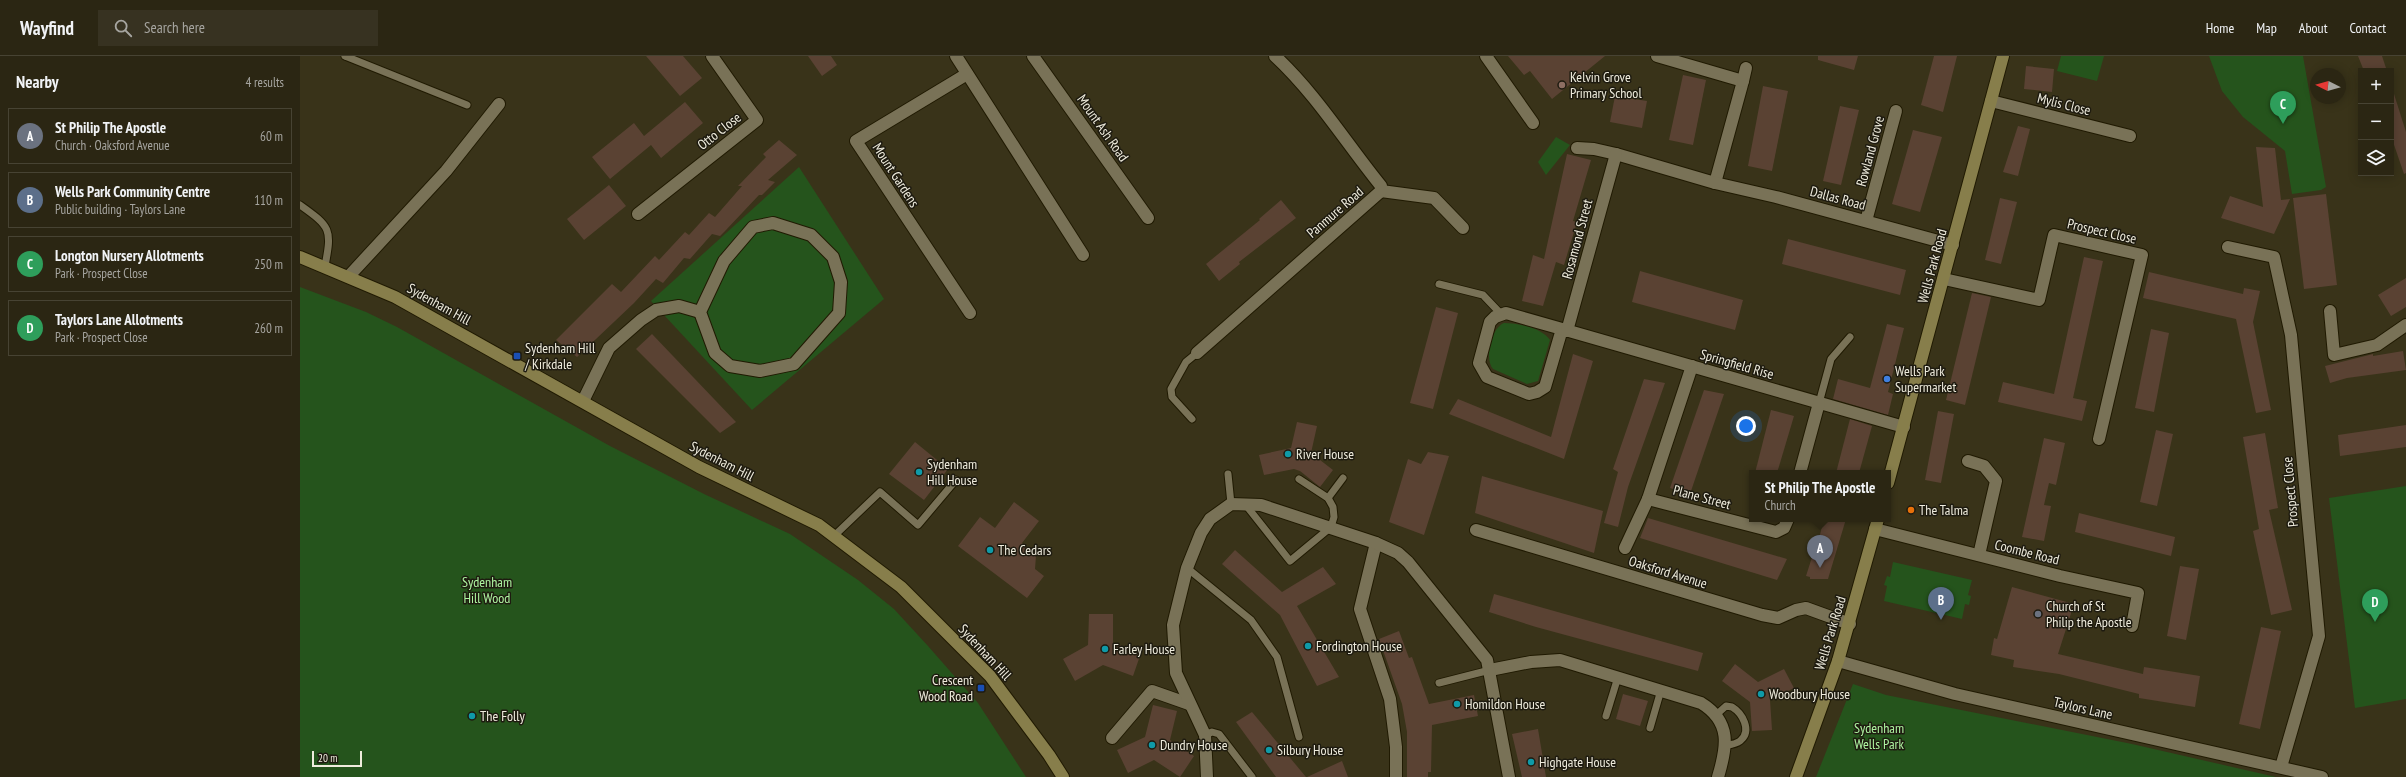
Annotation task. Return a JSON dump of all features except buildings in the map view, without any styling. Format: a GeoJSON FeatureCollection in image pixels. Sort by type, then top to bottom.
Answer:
{"type":"FeatureCollection","features":[{"type":"Feature","properties":{"kind":"street","name":"Otto Close"},"geometry":{"type":"LineString","coordinates":[[638,214],[757,120],[712,56]]}},
{"type":"Feature","properties":{"kind":"street"},"geometry":{"type":"LineString","coordinates":[[956,56],[1083,255]]}},
{"type":"Feature","properties":{"kind":"street","name":"Mount Ash Road"},"geometry":{"type":"LineString","coordinates":[[1033,56],[1148,218]]}},
{"type":"Feature","properties":{"kind":"street","name":"Panmure Road"},"geometry":{"type":"LineString","coordinates":[[1197,353],[1381,192],[1380,186],[1339,131],[1275,56]]}},
{"type":"Feature","properties":{"kind":"street"},"geometry":{"type":"LineString","coordinates":[[1486,56],[1532,123]]}},
{"type":"Feature","properties":{"kind":"street"},"geometry":{"type":"LineString","coordinates":[[1657,56],[1743,81]]}},
{"type":"Feature","properties":{"kind":"street","name":"Wells Park Road"},"geometry":{"type":"LineString","coordinates":[[1891,472],[2003,56]]}},
{"type":"Feature","properties":{"kind":"street"},"geometry":{"type":"LineString","coordinates":[[1715,183],[1746,68]]}},
{"type":"Feature","properties":{"kind":"street","name":"Mount Gardens"},"geometry":{"type":"LineString","coordinates":[[967,74],[856,141],[970,313]]}},
{"type":"Feature","properties":{"kind":"street","name":"Mylis Close"},"geometry":{"type":"LineString","coordinates":[[1991,101],[2130,136]]}},
{"type":"Feature","properties":{"kind":"street"},"geometry":{"type":"LineString","coordinates":[[349,276],[446,171],[499,104]]}},
{"type":"Feature","properties":{"kind":"street","name":"Rowland Grove"},"geometry":{"type":"LineString","coordinates":[[1866,221],[1896,111]]}},
{"type":"Feature","properties":{"kind":"street","name":"Dallas Road"},"geometry":{"type":"LineString","coordinates":[[1576,148],[1594,149],[1616,154],[1715,183],[1866,221],[1953,245]]}},
{"type":"Feature","properties":{"kind":"street","name":"Rosamond Street"},"geometry":{"type":"LineString","coordinates":[[1501,314],[1490,322],[1479,363],[1482,370],[1487,377],[1529,394],[1537,392],[1545,387],[1564,330],[1616,154]]}},
{"type":"Feature","properties":{"kind":"street"},"geometry":{"type":"LineString","coordinates":[[1381,192],[1434,198],[1463,228]]}},
{"type":"Feature","properties":{"kind":"street"},"geometry":{"type":"LineString","coordinates":[[773,224],[811,235],[833,258],[841,282],[839,313],[794,364],[760,371],[730,366],[715,353],[700,312],[724,261],[754,227],[773,224]]}},
{"type":"Feature","properties":{"kind":"street","name":"Prospect Close"},"geometry":{"type":"LineString","coordinates":[[1944,279],[2039,300],[2054,235],[2142,255],[2099,439]]}},
{"type":"Feature","properties":{"kind":"street","name":"Prospect Close"},"geometry":{"type":"LineString","coordinates":[[2228,247],[2274,258],[2291,335],[2319,636],[2281,767]]}},
{"type":"Feature","properties":{"kind":"street","name":"Sydenham Hill"},"geometry":{"type":"LineString","coordinates":[[300,257],[349,276],[428,314],[699,467],[819,525],[901,587],[990,676],[1049,755],[1063,777]]}},
{"type":"Feature","properties":{"kind":"street"},"geometry":{"type":"LineString","coordinates":[[583,402],[609,348],[640,320],[656,310],[679,306],[700,312]]}},
{"type":"Feature","properties":{"kind":"street"},"geometry":{"type":"LineString","coordinates":[[2330,311],[2334,355],[2377,345],[2406,325]]}},
{"type":"Feature","properties":{"kind":"street"},"geometry":{"type":"LineString","coordinates":[[1501,314],[1506,313],[1564,330]]}},
{"type":"Feature","properties":{"kind":"street","name":"Springfield Rise"},"geometry":{"type":"LineString","coordinates":[[1564,330],[1904,427]]}},
{"type":"Feature","properties":{"kind":"street","name":"Plane Street"},"geometry":{"type":"LineString","coordinates":[[1625,548],[1648,499],[1692,366]]}},
{"type":"Feature","properties":{"kind":"street"},"geometry":{"type":"LineString","coordinates":[[1801,470],[1819,403]]}},
{"type":"Feature","properties":{"kind":"street"},"geometry":{"type":"LineString","coordinates":[[1968,461],[1984,466],[1996,481],[1979,555]]}},
{"type":"Feature","properties":{"kind":"street","name":"Plane Street"},"geometry":{"type":"LineString","coordinates":[[1648,499],[1776,532],[1784,528],[1787,522]]}},
{"type":"Feature","properties":{"kind":"street"},"geometry":{"type":"LineString","coordinates":[[1206,777],[1205,735],[1189,704],[1176,673],[1173,625],[1187,568],[1210,519],[1231,504],[1245,504],[1261,505],[1376,543],[1398,552],[1408,562],[1487,660],[1508,777]]}},
{"type":"Feature","properties":{"kind":"street","name":"Wells Park Road"},"geometry":{"type":"LineString","coordinates":[[1796,777],[1850,624],[1876,524]]}},
{"type":"Feature","properties":{"kind":"street","name":"Coombe Road"},"geometry":{"type":"LineString","coordinates":[[1876,524],[1979,555],[2138,593],[2132,626]]}},
{"type":"Feature","properties":{"kind":"street","name":"Oaksford Avenue"},"geometry":{"type":"LineString","coordinates":[[1476,530],[1762,615],[1778,618],[1796,610],[1806,608],[1850,624]]}},
{"type":"Feature","properties":{"kind":"street"},"geometry":{"type":"LineString","coordinates":[[1376,543],[1360,609],[1390,699],[1396,747],[1396,777]]}},
{"type":"Feature","properties":{"kind":"street"},"geometry":{"type":"LineString","coordinates":[[1490,670],[1531,662],[1560,660],[1701,703],[1716,715],[1723,730],[1726,746],[1718,777]]}},
{"type":"Feature","properties":{"kind":"street","name":"Taylors Lane"},"geometry":{"type":"LineString","coordinates":[[1838,661],[1955,694],[2322,777]]}},
{"type":"Feature","properties":{"kind":"street"},"geometry":{"type":"LineString","coordinates":[[1112,738],[1152,691],[1189,704]]}},
{"type":"Feature","properties":{"kind":"lane"},"geometry":{"type":"LineString","coordinates":[[345,56],[467,105]]}},
{"type":"Feature","properties":{"kind":"lane"},"geometry":{"type":"LineString","coordinates":[[300,205],[324,224],[330,233],[325,266]]}},
{"type":"Feature","properties":{"kind":"lane"},"geometry":{"type":"LineString","coordinates":[[1439,284],[1483,296],[1501,314]]}},
{"type":"Feature","properties":{"kind":"lane"},"geometry":{"type":"LineString","coordinates":[[1819,403],[1831,359],[1850,336]]}},
{"type":"Feature","properties":{"kind":"lane"},"geometry":{"type":"LineString","coordinates":[[1192,419],[1172,397],[1170,390],[1186,362],[1197,353]]}},
{"type":"Feature","properties":{"kind":"lane"},"geometry":{"type":"LineString","coordinates":[[1228,474],[1231,504]]}},
{"type":"Feature","properties":{"kind":"lane"},"geometry":{"type":"LineString","coordinates":[[1328,498],[1343,478]]}},
{"type":"Feature","properties":{"kind":"lane"},"geometry":{"type":"LineString","coordinates":[[1245,504],[1290,560],[1331,527],[1333,507],[1328,498],[1300,479]]}},
{"type":"Feature","properties":{"kind":"lane"},"geometry":{"type":"LineString","coordinates":[[834,536],[880,492],[918,525],[956,480]]}},
{"type":"Feature","properties":{"kind":"lane"},"geometry":{"type":"LineString","coordinates":[[1187,568],[1251,620],[1277,657],[1299,737]]}},
{"type":"Feature","properties":{"kind":"lane"},"geometry":{"type":"LineString","coordinates":[[1439,683],[1490,670]]}},
{"type":"Feature","properties":{"kind":"lane"},"geometry":{"type":"LineString","coordinates":[[1606,716],[1618,677]]}},
{"type":"Feature","properties":{"kind":"lane"},"geometry":{"type":"LineString","coordinates":[[1650,728],[1662,690]]}},
{"type":"Feature","properties":{"kind":"lane"},"geometry":{"type":"LineString","coordinates":[[1716,715],[1726,706],[1732,707],[1743,718],[1745,733],[1743,739],[1738,743],[1726,746]]}},
{"type":"Feature","properties":{"kind":"lane"},"geometry":{"type":"LineString","coordinates":[[1205,735],[1212,732],[1219,734],[1252,777]]}},
{"type":"Feature","properties":{"kind":"green space"},"geometry":{"type":"Polygon","coordinates":[[[2061,56],[2104,56],[2097,81],[2057,71],[2061,56]]]}},
{"type":"Feature","properties":{"kind":"green space"},"geometry":{"type":"Polygon","coordinates":[[[2209,56],[2303,56],[2310,104],[2311,104],[2326,187],[2321,190],[2292,194],[2285,151],[2243,117],[2222,91],[2209,56]]]}},
{"type":"Feature","properties":{"kind":"green space"},"geometry":{"type":"Polygon","coordinates":[[[1556,137],[1570,145],[1546,175],[1538,162],[1556,137]]]}},
{"type":"Feature","properties":{"kind":"green space"},"geometry":{"type":"Polygon","coordinates":[[[799,167],[884,299],[752,410],[651,301],[799,167]]]}},
{"type":"Feature","properties":{"kind":"green space","name":"Sydenham Hill Wood"},"geometry":{"type":"Polygon","coordinates":[[[300,287],[366,312],[397,327],[610,446],[704,494],[790,534],[858,580],[894,609],[978,703],[1026,777],[300,777],[300,287]]]}},
{"type":"Feature","properties":{"kind":"green space"},"geometry":{"type":"Polygon","coordinates":[[[1504,323],[1523,325],[1536,329],[1550,340],[1538,381],[1527,384],[1493,369],[1490,364],[1489,351],[1492,337],[1499,326],[1504,323]]]}},
{"type":"Feature","properties":{"kind":"green space"},"geometry":{"type":"Polygon","coordinates":[[[2406,486],[2406,699],[2355,708],[2329,498],[2406,486]]]}},
{"type":"Feature","properties":{"kind":"green space"},"geometry":{"type":"Polygon","coordinates":[[[1893,562],[1972,580],[1968,595],[1971,596],[1969,605],[1965,604],[1962,619],[1884,601],[1887,586],[1884,585],[1887,576],[1890,577],[1893,562]]]}},
{"type":"Feature","properties":{"kind":"green space","name":"Sydenham Wells Park"},"geometry":{"type":"Polygon","coordinates":[[[1853,684],[1886,695],[2132,744],[2276,777],[1816,777],[1853,684]]]}},
{"type":"Feature","properties":{"kind":"place","name":"Kelvin Grove Primary School"},"geometry":{"type":"Point","coordinates":[1562,85]}},
{"type":"Feature","properties":{"kind":"place","name":"Longton Nursery Allotments"},"geometry":{"type":"Point","coordinates":[2283,124]}},
{"type":"Feature","properties":{"kind":"place","name":"Sydenham Hill / Kirkdale"},"geometry":{"type":"Point","coordinates":[517,356]}},
{"type":"Feature","properties":{"kind":"place","name":"Wells Park Supermarket"},"geometry":{"type":"Point","coordinates":[1887,379]}},
{"type":"Feature","properties":{"kind":"place","name":"River House"},"geometry":{"type":"Point","coordinates":[1288,454]}},
{"type":"Feature","properties":{"kind":"place","name":"Sydenham Hill House"},"geometry":{"type":"Point","coordinates":[919,472]}},
{"type":"Feature","properties":{"kind":"place","name":"The Talma"},"geometry":{"type":"Point","coordinates":[1911,510]}},
{"type":"Feature","properties":{"kind":"place","name":"The Cedars"},"geometry":{"type":"Point","coordinates":[990,550]}},
{"type":"Feature","properties":{"kind":"place","name":"St Philip The Apostle"},"geometry":{"type":"Point","coordinates":[1820,568]}},
{"type":"Feature","properties":{"kind":"place","name":"Church of St Philip the Apostle"},"geometry":{"type":"Point","coordinates":[2038,614]}},
{"type":"Feature","properties":{"kind":"place","name":"Wells Park Community Centre"},"geometry":{"type":"Point","coordinates":[1941,620]}},
{"type":"Feature","properties":{"kind":"place","name":"Taylors Lane Allotments"},"geometry":{"type":"Point","coordinates":[2375,622]}},
{"type":"Feature","properties":{"kind":"place","name":"Fordington House"},"geometry":{"type":"Point","coordinates":[1308,646]}},
{"type":"Feature","properties":{"kind":"place","name":"Farley House"},"geometry":{"type":"Point","coordinates":[1105,649]}},
{"type":"Feature","properties":{"kind":"place","name":"Crescent Wood Road"},"geometry":{"type":"Point","coordinates":[981,688]}},
{"type":"Feature","properties":{"kind":"place","name":"Woodbury House"},"geometry":{"type":"Point","coordinates":[1761,694]}},
{"type":"Feature","properties":{"kind":"place","name":"Homildon House"},"geometry":{"type":"Point","coordinates":[1457,704]}},
{"type":"Feature","properties":{"kind":"place","name":"The Folly"},"geometry":{"type":"Point","coordinates":[472,716]}},
{"type":"Feature","properties":{"kind":"place","name":"Dundry House"},"geometry":{"type":"Point","coordinates":[1152,745]}},
{"type":"Feature","properties":{"kind":"place","name":"Silbury House"},"geometry":{"type":"Point","coordinates":[1269,750]}},
{"type":"Feature","properties":{"kind":"place","name":"Highgate House"},"geometry":{"type":"Point","coordinates":[1531,762]}}]}
